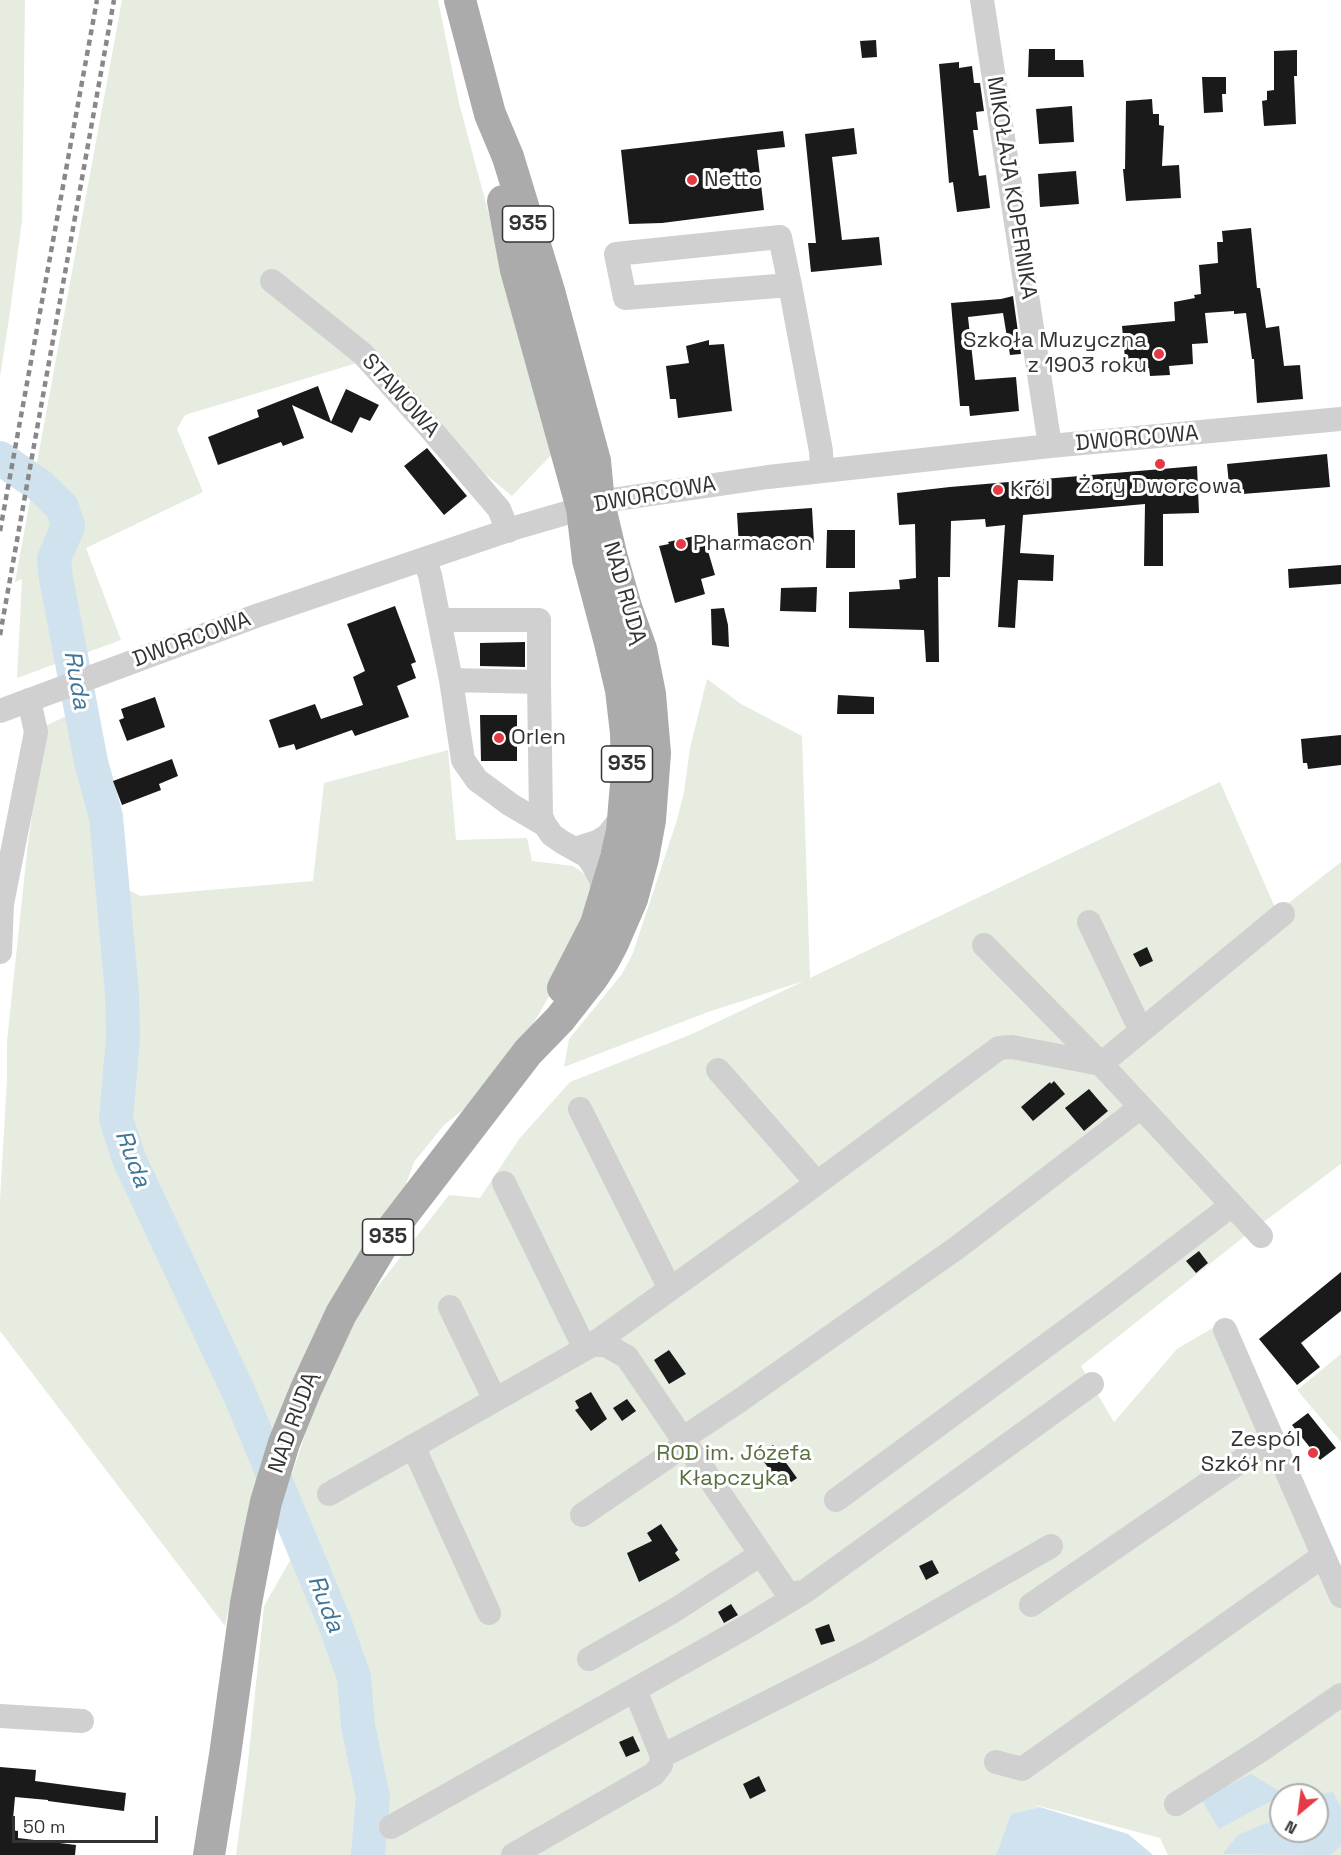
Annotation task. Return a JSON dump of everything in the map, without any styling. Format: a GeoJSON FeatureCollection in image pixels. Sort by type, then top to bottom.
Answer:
{"type":"FeatureCollection","features":[{"type":"Feature","properties":{"kind":"main road","name":"NAD RUDĄ"},"geometry":{"type":"LineString","coordinates":[[209,1855],[246,1603],[266,1502],[284,1443],[316,1364],[341,1314],[392,1229],[528,1052],[560,1018],[593,977],[613,943],[632,899],[650,820],[655,753],[650,694],[640,649],[590,505],[516,270],[495,159],[490,114],[460,0]]}},
{"type":"Feature","properties":{"kind":"main road","name":"NAD RUDĄ"},"geometry":{"type":"LineString","coordinates":[[528,1052],[584,950],[604,900],[616,858],[623,816],[627,762],[626,733],[621,690],[588,560],[590,505]]}},
{"type":"Feature","properties":{"kind":"street","name":"MIKOŁAJA KOPERNIKA"},"geometry":{"type":"LineString","coordinates":[[982,0],[1050,447]]}},
{"type":"Feature","properties":{"kind":"street"},"geometry":{"type":"LineString","coordinates":[[790,285],[625,298],[616,254],[780,237],[790,285],[821,452],[822,471]]}},
{"type":"Feature","properties":{"kind":"street","name":"STAWOWA"},"geometry":{"type":"LineString","coordinates":[[272,281],[363,354],[499,509],[508,531]]}},
{"type":"Feature","properties":{"kind":"street","name":"DWORCOWA"},"geometry":{"type":"LineString","coordinates":[[0,711],[256,616],[590,505],[667,491],[822,471],[1341,419]]}},
{"type":"Feature","properties":{"kind":"street"},"geometry":{"type":"LineString","coordinates":[[424,559],[451,680],[463,759],[477,780],[510,805],[545,825]]}},
{"type":"Feature","properties":{"kind":"street"},"geometry":{"type":"LineString","coordinates":[[439,620],[539,620],[541,816],[552,835],[587,856],[601,880],[604,900]]}},
{"type":"Feature","properties":{"kind":"street"},"geometry":{"type":"LineString","coordinates":[[451,680],[539,682]]}},
{"type":"Feature","properties":{"kind":"street"},"geometry":{"type":"LineString","coordinates":[[0,952],[2,904],[36,732],[37,697]]}},
{"type":"Feature","properties":{"kind":"street"},"geometry":{"type":"LineString","coordinates":[[575,849],[608,835],[623,816]]}},
{"type":"Feature","properties":{"kind":"street"},"geometry":{"type":"LineString","coordinates":[[1101,1064],[1283,914]]}},
{"type":"Feature","properties":{"kind":"street"},"geometry":{"type":"LineString","coordinates":[[1089,922],[1141,1031]]}},
{"type":"Feature","properties":{"kind":"street"},"geometry":{"type":"LineString","coordinates":[[984,945],[1101,1064],[1261,1236]]}},
{"type":"Feature","properties":{"kind":"street"},"geometry":{"type":"LineString","coordinates":[[329,1494],[589,1347],[817,1183],[999,1048],[1012,1047],[1101,1064]]}},
{"type":"Feature","properties":{"kind":"street"},"geometry":{"type":"LineString","coordinates":[[718,1070],[817,1183]]}},
{"type":"Feature","properties":{"kind":"street"},"geometry":{"type":"LineString","coordinates":[[582,1515],[958,1247],[1141,1107]]}},
{"type":"Feature","properties":{"kind":"street"},"geometry":{"type":"LineString","coordinates":[[580,1109],[670,1289]]}},
{"type":"Feature","properties":{"kind":"street"},"geometry":{"type":"LineString","coordinates":[[504,1183],[589,1347]]}},
{"type":"Feature","properties":{"kind":"street"},"geometry":{"type":"LineString","coordinates":[[836,1500],[1104,1303],[1232,1205]]}},
{"type":"Feature","properties":{"kind":"street"},"geometry":{"type":"LineString","coordinates":[[450,1307],[495,1400]]}},
{"type":"Feature","properties":{"kind":"street"},"geometry":{"type":"LineString","coordinates":[[1226,1330],[1341,1596]]}},
{"type":"Feature","properties":{"kind":"street"},"geometry":{"type":"LineString","coordinates":[[589,1347],[606,1345],[627,1357],[788,1594],[804,1592]]}},
{"type":"Feature","properties":{"kind":"street"},"geometry":{"type":"LineString","coordinates":[[391,1827],[804,1592],[1092,1384]]}},
{"type":"Feature","properties":{"kind":"street"},"geometry":{"type":"LineString","coordinates":[[1031,1605],[1273,1439]]}},
{"type":"Feature","properties":{"kind":"street"},"geometry":{"type":"LineString","coordinates":[[413,1446],[489,1613]]}},
{"type":"Feature","properties":{"kind":"street"},"geometry":{"type":"LineString","coordinates":[[662,1756],[867,1652],[1052,1546]]}},
{"type":"Feature","properties":{"kind":"street"},"geometry":{"type":"LineString","coordinates":[[589,1659],[675,1610],[761,1554]]}},
{"type":"Feature","properties":{"kind":"street"},"geometry":{"type":"LineString","coordinates":[[996,1762],[1022,1769],[1323,1556]]}},
{"type":"Feature","properties":{"kind":"street"},"geometry":{"type":"LineString","coordinates":[[513,1855],[654,1774],[661,1765],[662,1756],[635,1690]]}},
{"type":"Feature","properties":{"kind":"street"},"geometry":{"type":"LineString","coordinates":[[1176,1804],[1341,1695]]}},
{"type":"Feature","properties":{"kind":"street"},"geometry":{"type":"LineString","coordinates":[[0,1716],[82,1721]]}},
{"type":"Feature","properties":{"kind":"green space"},"geometry":{"type":"Polygon","coordinates":[[[0,0],[25,0],[22,220],[0,377],[0,0]]]}},
{"type":"Feature","properties":{"kind":"green space"},"geometry":{"type":"Polygon","coordinates":[[[122,0],[438,0],[459,103],[553,453],[512,496],[484,473],[380,356],[185,415],[177,429],[203,492],[86,548],[121,640],[17,678],[22,579],[15,582],[122,0]]]}},
{"type":"Feature","properties":{"kind":"green space","name":"ROD im. Józefa Kłapczyka"},"geometry":{"type":"Polygon","coordinates":[[[707,679],[741,704],[802,736],[810,978],[1220,782],[1277,912],[1341,862],[1341,1164],[1245,1236],[1081,1366],[1114,1422],[1177,1349],[1228,1319],[1341,1587],[1341,1855],[1168,1855],[1160,1838],[1032,1804],[1040,1807],[1011,1814],[996,1855],[236,1855],[264,1606],[308,1529],[290,1480],[316,1401],[364,1304],[449,1195],[480,1198],[519,1139],[570,1082],[692,1034],[804,981],[708,1012],[564,1067],[569,1039],[622,974],[633,953],[684,792],[690,748],[707,679]]]}},
{"type":"Feature","properties":{"kind":"green space"},"geometry":{"type":"Polygon","coordinates":[[[73,713],[96,811],[99,874],[140,896],[313,881],[324,783],[448,750],[456,840],[527,838],[532,861],[573,866],[586,875],[594,896],[563,972],[525,1038],[483,1094],[444,1125],[414,1162],[399,1203],[253,1491],[225,1626],[0,1331],[0,1200],[7,1041],[28,843],[45,726],[73,713]]]}},
{"type":"Feature","properties":{"kind":"green space"},"geometry":{"type":"Polygon","coordinates":[[[1341,1354],[1341,1442],[1297,1390],[1341,1354]]]}},
{"type":"Feature","properties":{"kind":"water"},"geometry":{"type":"Polygon","coordinates":[[[1251,1774],[1269,1785],[1269,1802],[1219,1829],[1201,1799],[1251,1774]]]}},
{"type":"Feature","properties":{"kind":"water"},"geometry":{"type":"Polygon","coordinates":[[[1333,1792],[1341,1807],[1341,1846],[1330,1855],[1223,1854],[1238,1835],[1269,1822],[1269,1843],[1329,1843],[1329,1793],[1333,1792]]]}},
{"type":"Feature","properties":{"kind":"water"},"geometry":{"type":"Polygon","coordinates":[[[1040,1807],[1128,1834],[1153,1855],[996,1855],[1011,1814],[1040,1807]]]}},
{"type":"Feature","properties":{"kind":"building"},"geometry":{"type":"Polygon","coordinates":[[[876,40],[877,57],[862,58],[860,41],[876,40]]]}},
{"type":"Feature","properties":{"kind":"building"},"geometry":{"type":"Polygon","coordinates":[[[1029,49],[1055,49],[1055,60],[1083,60],[1084,77],[1028,77],[1029,49]]]}},
{"type":"Feature","properties":{"kind":"building"},"geometry":{"type":"Polygon","coordinates":[[[1297,50],[1297,76],[1294,76],[1296,124],[1264,126],[1262,101],[1267,100],[1267,91],[1274,90],[1274,51],[1297,50]]]}},
{"type":"Feature","properties":{"kind":"building"},"geometry":{"type":"Polygon","coordinates":[[[959,62],[959,68],[972,66],[974,83],[980,83],[984,111],[976,112],[978,130],[973,130],[979,176],[986,175],[990,208],[957,212],[953,182],[949,183],[939,64],[959,62]]]}},
{"type":"Feature","properties":{"kind":"building"},"geometry":{"type":"Polygon","coordinates":[[[1202,77],[1226,77],[1226,94],[1222,94],[1223,112],[1204,113],[1202,77]]]}},
{"type":"Feature","properties":{"kind":"building"},"geometry":{"type":"Polygon","coordinates":[[[1152,99],[1153,114],[1159,114],[1159,125],[1164,126],[1162,166],[1179,165],[1181,198],[1126,201],[1123,169],[1125,169],[1126,101],[1152,99]]]}},
{"type":"Feature","properties":{"kind":"building"},"geometry":{"type":"Polygon","coordinates":[[[1072,106],[1074,142],[1039,144],[1036,109],[1072,106]]]}},
{"type":"Feature","properties":{"kind":"building"},"geometry":{"type":"Polygon","coordinates":[[[854,128],[857,154],[832,157],[842,240],[879,237],[882,265],[811,272],[808,243],[816,243],[805,134],[854,128]]]}},
{"type":"Feature","properties":{"kind":"building","name":"Netto"},"geometry":{"type":"Polygon","coordinates":[[[783,131],[785,147],[757,150],[764,210],[662,223],[629,224],[621,150],[783,131]]]}},
{"type":"Feature","properties":{"kind":"building"},"geometry":{"type":"Polygon","coordinates":[[[1076,171],[1079,204],[1040,207],[1038,174],[1076,171]]]}},
{"type":"Feature","properties":{"kind":"building"},"geometry":{"type":"Polygon","coordinates":[[[1251,228],[1257,288],[1260,288],[1266,328],[1279,326],[1284,366],[1300,365],[1303,399],[1257,403],[1254,359],[1252,359],[1246,313],[1234,314],[1234,311],[1205,313],[1208,343],[1192,344],[1193,364],[1169,366],[1170,375],[1150,376],[1149,368],[1126,369],[1122,326],[1175,321],[1174,302],[1195,298],[1194,295],[1201,294],[1199,265],[1218,263],[1217,242],[1223,242],[1222,231],[1251,228]]]}},
{"type":"Feature","properties":{"kind":"building"},"geometry":{"type":"Polygon","coordinates":[[[1013,296],[1021,354],[1010,355],[1003,313],[968,317],[975,380],[1016,377],[1019,411],[970,416],[969,406],[960,406],[951,303],[1013,296]]]}},
{"type":"Feature","properties":{"kind":"building"},"geometry":{"type":"Polygon","coordinates":[[[709,340],[709,345],[724,344],[732,411],[678,418],[676,399],[670,399],[666,366],[689,363],[686,346],[709,340]]]}},
{"type":"Feature","properties":{"kind":"building"},"geometry":{"type":"Polygon","coordinates":[[[318,386],[331,422],[346,389],[379,405],[370,421],[360,417],[352,433],[292,405],[304,438],[283,446],[281,442],[218,465],[208,437],[259,417],[257,410],[318,386]]]}},
{"type":"Feature","properties":{"kind":"building"},"geometry":{"type":"Polygon","coordinates":[[[427,448],[467,496],[444,515],[404,466],[427,448]]]}},
{"type":"Feature","properties":{"kind":"building"},"geometry":{"type":"Polygon","coordinates":[[[1327,454],[1330,487],[1230,495],[1227,464],[1327,454]]]}},
{"type":"Feature","properties":{"kind":"building"},"geometry":{"type":"Polygon","coordinates":[[[1197,466],[1199,513],[1163,514],[1163,566],[1144,566],[1145,504],[1023,515],[1020,553],[1054,555],[1053,581],[1018,580],[1015,628],[998,627],[1005,525],[986,527],[985,519],[951,521],[950,577],[938,577],[939,662],[926,662],[924,630],[849,628],[849,592],[900,589],[899,580],[916,578],[915,524],[899,525],[897,493],[1197,466]]]}},
{"type":"Feature","properties":{"kind":"building"},"geometry":{"type":"Polygon","coordinates":[[[812,508],[814,543],[739,548],[737,513],[812,508]]]}},
{"type":"Feature","properties":{"kind":"building"},"geometry":{"type":"Polygon","coordinates":[[[827,530],[855,530],[855,568],[826,568],[827,530]]]}},
{"type":"Feature","properties":{"kind":"building"},"geometry":{"type":"Polygon","coordinates":[[[703,534],[715,575],[701,579],[705,594],[675,603],[659,546],[703,534]]]}},
{"type":"Feature","properties":{"kind":"building"},"geometry":{"type":"Polygon","coordinates":[[[1341,565],[1341,584],[1289,588],[1288,569],[1341,565]]]}},
{"type":"Feature","properties":{"kind":"building"},"geometry":{"type":"Polygon","coordinates":[[[817,587],[816,612],[780,611],[781,588],[817,587]]]}},
{"type":"Feature","properties":{"kind":"building"},"geometry":{"type":"Polygon","coordinates":[[[395,606],[416,662],[411,664],[416,678],[397,686],[409,717],[355,736],[352,730],[296,750],[294,744],[279,748],[269,720],[315,704],[321,719],[363,705],[353,677],[365,671],[347,624],[395,606]]]}},
{"type":"Feature","properties":{"kind":"building"},"geometry":{"type":"Polygon","coordinates":[[[724,608],[728,625],[729,647],[712,645],[711,609],[724,608]]]}},
{"type":"Feature","properties":{"kind":"building"},"geometry":{"type":"Polygon","coordinates":[[[525,642],[525,667],[480,666],[480,643],[525,642]]]}},
{"type":"Feature","properties":{"kind":"building"},"geometry":{"type":"Polygon","coordinates":[[[838,695],[874,697],[874,714],[837,714],[838,695]]]}},
{"type":"Feature","properties":{"kind":"building"},"geometry":{"type":"Polygon","coordinates":[[[155,697],[165,727],[127,741],[119,720],[124,718],[121,709],[155,697]]]}},
{"type":"Feature","properties":{"kind":"building","name":"Orlen"},"geometry":{"type":"Polygon","coordinates":[[[480,715],[517,715],[517,761],[481,761],[480,715]]]}},
{"type":"Feature","properties":{"kind":"building"},"geometry":{"type":"Polygon","coordinates":[[[1341,735],[1341,765],[1308,769],[1307,763],[1303,763],[1301,739],[1341,735]]]}},
{"type":"Feature","properties":{"kind":"building"},"geometry":{"type":"Polygon","coordinates":[[[172,759],[178,776],[159,784],[161,790],[122,805],[113,781],[172,759]]]}},
{"type":"Feature","properties":{"kind":"building"},"geometry":{"type":"Polygon","coordinates":[[[1147,947],[1153,961],[1140,967],[1133,954],[1147,947]]]}},
{"type":"Feature","properties":{"kind":"building"},"geometry":{"type":"Polygon","coordinates":[[[1054,1081],[1065,1094],[1033,1121],[1021,1107],[1054,1081]]]}},
{"type":"Feature","properties":{"kind":"building"},"geometry":{"type":"Polygon","coordinates":[[[1089,1089],[1108,1111],[1084,1131],[1065,1108],[1089,1089]]]}},
{"type":"Feature","properties":{"kind":"building"},"geometry":{"type":"Polygon","coordinates":[[[1199,1251],[1208,1263],[1196,1273],[1186,1261],[1199,1251]]]}},
{"type":"Feature","properties":{"kind":"building"},"geometry":{"type":"Polygon","coordinates":[[[1341,1272],[1341,1311],[1301,1343],[1320,1367],[1297,1385],[1259,1339],[1341,1272]]]}},
{"type":"Feature","properties":{"kind":"building"},"geometry":{"type":"Polygon","coordinates":[[[669,1350],[686,1374],[669,1384],[654,1360],[669,1350]]]}},
{"type":"Feature","properties":{"kind":"building"},"geometry":{"type":"Polygon","coordinates":[[[591,1392],[607,1419],[591,1431],[575,1410],[579,1408],[575,1401],[591,1392]]]}},
{"type":"Feature","properties":{"kind":"building"},"geometry":{"type":"Polygon","coordinates":[[[627,1399],[636,1411],[622,1421],[613,1408],[627,1399]]]}},
{"type":"Feature","properties":{"kind":"building"},"geometry":{"type":"Polygon","coordinates":[[[1308,1413],[1336,1448],[1320,1460],[1292,1425],[1308,1413]]]}},
{"type":"Feature","properties":{"kind":"building"},"geometry":{"type":"Polygon","coordinates":[[[773,1445],[797,1478],[783,1488],[759,1455],[773,1445]]]}},
{"type":"Feature","properties":{"kind":"building"},"geometry":{"type":"Polygon","coordinates":[[[661,1524],[678,1550],[675,1553],[680,1560],[639,1582],[627,1553],[652,1541],[647,1533],[661,1524]]]}},
{"type":"Feature","properties":{"kind":"building"},"geometry":{"type":"Polygon","coordinates":[[[932,1560],[939,1573],[926,1580],[919,1566],[932,1560]]]}},
{"type":"Feature","properties":{"kind":"building"},"geometry":{"type":"Polygon","coordinates":[[[731,1604],[738,1615],[724,1623],[718,1612],[731,1604]]]}},
{"type":"Feature","properties":{"kind":"building"},"geometry":{"type":"Polygon","coordinates":[[[829,1624],[835,1641],[821,1645],[815,1629],[829,1624]]]}},
{"type":"Feature","properties":{"kind":"building"},"geometry":{"type":"Polygon","coordinates":[[[633,1736],[640,1751],[626,1757],[619,1742],[633,1736]]]}},
{"type":"Feature","properties":{"kind":"building"},"geometry":{"type":"Polygon","coordinates":[[[0,1767],[36,1770],[35,1781],[126,1793],[124,1811],[15,1797],[12,1830],[18,1831],[18,1838],[76,1845],[75,1855],[0,1855],[0,1767]]]}},
{"type":"Feature","properties":{"kind":"building"},"geometry":{"type":"Polygon","coordinates":[[[759,1776],[766,1791],[750,1799],[743,1784],[759,1776]]]}},
{"type":"Feature","properties":{"kind":"waterway","name":"Ruda"},"geometry":{"type":"LineString","coordinates":[[0,458],[39,485],[62,507],[68,526],[54,559],[91,762],[106,817],[122,993],[123,1038],[116,1119],[129,1159],[240,1395],[334,1621],[354,1677],[358,1726],[373,1797],[368,1855]]}},
{"type":"Feature","properties":{"kind":"railway"},"geometry":{"type":"LineString","coordinates":[[0,531],[97,0]]}},
{"type":"Feature","properties":{"kind":"railway"},"geometry":{"type":"LineString","coordinates":[[0,635],[114,0]]}},
{"type":"Feature","properties":{"kind":"place","name":"Netto"},"geometry":{"type":"Point","coordinates":[692,180]}},
{"type":"Feature","properties":{"kind":"place","name":"Szkoła Muzyczna z 1903 roku"},"geometry":{"type":"Point","coordinates":[1159,354]}},
{"type":"Feature","properties":{"kind":"place","name":"Żory Dworcowa"},"geometry":{"type":"Point","coordinates":[1160,464]}},
{"type":"Feature","properties":{"kind":"place","name":"Król"},"geometry":{"type":"Point","coordinates":[998,490]}},
{"type":"Feature","properties":{"kind":"place","name":"Pharmacon"},"geometry":{"type":"Point","coordinates":[681,544]}},
{"type":"Feature","properties":{"kind":"place","name":"Orlen"},"geometry":{"type":"Point","coordinates":[499,738]}},
{"type":"Feature","properties":{"kind":"place","name":"Zespól Szkół nr 1"},"geometry":{"type":"Point","coordinates":[1313,1453]}}]}
